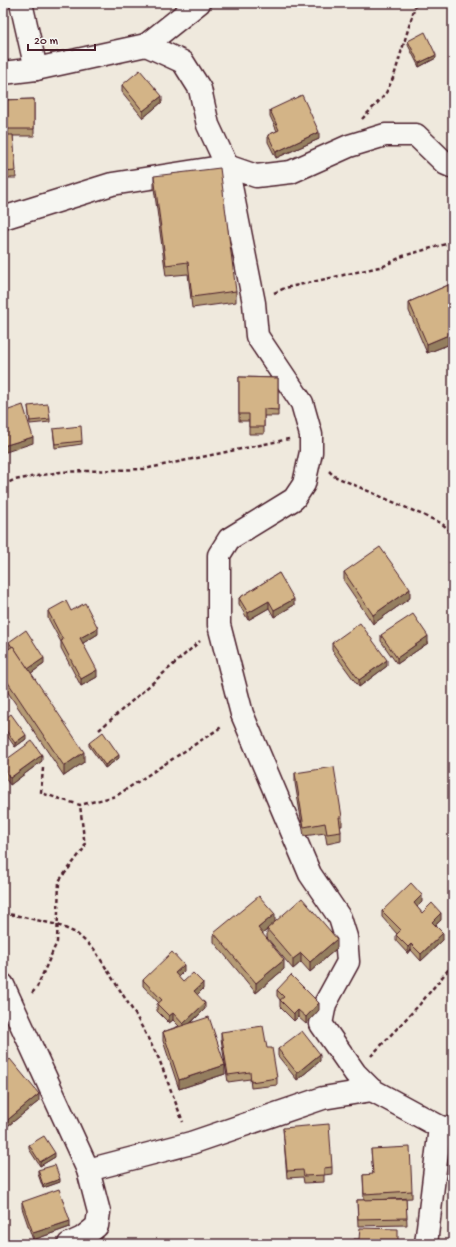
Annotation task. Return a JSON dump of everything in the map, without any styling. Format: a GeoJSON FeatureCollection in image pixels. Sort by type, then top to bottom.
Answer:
{"type":"FeatureCollection","features":[{"type":"Feature","properties":{"kind":"street"},"geometry":{"type":"LineString","coordinates":[[21,3],[36,69]]}},
{"type":"Feature","properties":{"kind":"street"},"geometry":{"type":"LineString","coordinates":[[3,73],[36,69],[146,45],[199,3]]}},
{"type":"Feature","properties":{"kind":"street"},"geometry":{"type":"LineString","coordinates":[[146,45],[183,62],[200,89],[208,125],[227,166],[254,304],[257,336],[302,403],[311,444],[304,484],[294,499],[229,539],[219,555],[219,625],[242,714],[310,874],[340,918],[346,936],[348,962],[325,1004],[321,1024],[355,1073],[372,1090],[446,1128],[426,1244]]}},
{"type":"Feature","properties":{"kind":"street"},"geometry":{"type":"LineString","coordinates":[[3,218],[112,184],[227,166],[256,176],[291,172],[349,146],[385,134],[416,135],[446,164],[453,167]]}},
{"type":"Feature","properties":{"kind":"street"},"geometry":{"type":"LineString","coordinates":[[3,985],[88,1170],[99,1212],[97,1226],[82,1238],[69,1244]]}},
{"type":"Feature","properties":{"kind":"street"},"geometry":{"type":"LineString","coordinates":[[88,1170],[191,1143],[323,1098],[372,1090]]}},
{"type":"Feature","properties":{"kind":"path"},"geometry":{"type":"LineString","coordinates":[[349,146],[364,116],[385,95],[394,76],[416,3]]}},
{"type":"Feature","properties":{"kind":"path"},"geometry":{"type":"LineString","coordinates":[[254,304],[285,288],[384,266],[403,256],[453,242]]}},
{"type":"Feature","properties":{"kind":"path"},"geometry":{"type":"LineString","coordinates":[[3,485],[14,480],[60,472],[144,469],[249,446],[311,444],[334,476],[441,523],[453,533]]}},
{"type":"Feature","properties":{"kind":"path"},"geometry":{"type":"LineString","coordinates":[[99,730],[219,625]]}},
{"type":"Feature","properties":{"kind":"path"},"geometry":{"type":"LineString","coordinates":[[43,768],[41,793],[80,805],[116,796],[242,714]]}},
{"type":"Feature","properties":{"kind":"path"},"geometry":{"type":"LineString","coordinates":[[17,1015],[37,986],[57,942],[59,882],[85,847],[80,805]]}},
{"type":"Feature","properties":{"kind":"path"},"geometry":{"type":"LineString","coordinates":[[3,914],[15,915],[58,925],[76,933],[94,949],[135,1014],[159,1058],[191,1143]]}},
{"type":"Feature","properties":{"kind":"path"},"geometry":{"type":"LineString","coordinates":[[355,1073],[420,1004],[453,964]]}},
{"type":"Feature","properties":{"kind":"building"},"geometry":{"type":"Polygon","coordinates":[[[425,32],[436,55],[419,63],[408,41],[425,32]]]}},
{"type":"Feature","properties":{"kind":"building"},"geometry":{"type":"Polygon","coordinates":[[[140,70],[162,96],[143,111],[122,85],[140,70]]]}},
{"type":"Feature","properties":{"kind":"building"},"geometry":{"type":"Polygon","coordinates":[[[302,95],[319,132],[276,152],[268,135],[279,130],[270,110],[302,95]]]}},
{"type":"Feature","properties":{"kind":"building"},"geometry":{"type":"Polygon","coordinates":[[[34,99],[34,129],[3,129],[3,100],[34,99]]]}},
{"type":"Feature","properties":{"kind":"building"},"geometry":{"type":"Polygon","coordinates":[[[3,135],[13,135],[16,171],[3,172],[3,135]]]}},
{"type":"Feature","properties":{"kind":"building"},"geometry":{"type":"Polygon","coordinates":[[[220,168],[236,291],[192,297],[188,262],[166,265],[154,176],[220,168]]]}},
{"type":"Feature","properties":{"kind":"building"},"geometry":{"type":"Polygon","coordinates":[[[453,283],[453,333],[427,344],[409,302],[453,283]]]}},
{"type":"Feature","properties":{"kind":"building"},"geometry":{"type":"Polygon","coordinates":[[[239,377],[278,378],[278,410],[264,409],[264,427],[249,427],[249,414],[239,414],[239,377]]]}},
{"type":"Feature","properties":{"kind":"building"},"geometry":{"type":"Polygon","coordinates":[[[48,404],[50,419],[30,421],[28,406],[48,404]]]}},
{"type":"Feature","properties":{"kind":"building"},"geometry":{"type":"Polygon","coordinates":[[[23,405],[33,437],[3,446],[3,412],[23,405]]]}},
{"type":"Feature","properties":{"kind":"building"},"geometry":{"type":"Polygon","coordinates":[[[81,426],[82,441],[55,444],[53,429],[81,426]]]}},
{"type":"Feature","properties":{"kind":"building"},"geometry":{"type":"Polygon","coordinates":[[[380,547],[410,589],[373,615],[344,572],[380,547]]]}},
{"type":"Feature","properties":{"kind":"building"},"geometry":{"type":"Polygon","coordinates":[[[279,573],[294,599],[274,610],[269,601],[248,613],[239,598],[279,573]]]}},
{"type":"Feature","properties":{"kind":"building"},"geometry":{"type":"Polygon","coordinates":[[[66,601],[71,611],[85,603],[98,628],[80,638],[97,670],[81,679],[61,641],[63,640],[48,611],[66,601]]]}},
{"type":"Feature","properties":{"kind":"building"},"geometry":{"type":"Polygon","coordinates":[[[413,614],[428,636],[397,658],[381,635],[413,614]]]}},
{"type":"Feature","properties":{"kind":"building"},"geometry":{"type":"Polygon","coordinates":[[[360,623],[387,660],[359,680],[332,643],[360,623]]]}},
{"type":"Feature","properties":{"kind":"building"},"geometry":{"type":"Polygon","coordinates":[[[26,630],[44,658],[28,669],[9,642],[26,630]]]}},
{"type":"Feature","properties":{"kind":"building"},"geometry":{"type":"Polygon","coordinates":[[[13,646],[84,752],[64,766],[3,675],[3,653],[13,646]]]}},
{"type":"Feature","properties":{"kind":"building"},"geometry":{"type":"Polygon","coordinates":[[[11,714],[26,735],[15,743],[3,726],[3,720],[11,714]]]}},
{"type":"Feature","properties":{"kind":"building"},"geometry":{"type":"Polygon","coordinates":[[[103,732],[119,755],[105,765],[89,743],[103,732]]]}},
{"type":"Feature","properties":{"kind":"building"},"geometry":{"type":"Polygon","coordinates":[[[32,741],[42,755],[10,778],[3,768],[3,762],[32,741]]]}},
{"type":"Feature","properties":{"kind":"building"},"geometry":{"type":"Polygon","coordinates":[[[334,767],[342,817],[339,817],[341,832],[327,834],[325,823],[304,827],[295,773],[334,767]]]}},
{"type":"Feature","properties":{"kind":"building"},"geometry":{"type":"Polygon","coordinates":[[[411,883],[422,895],[414,903],[422,913],[432,903],[441,913],[432,922],[443,933],[421,954],[411,944],[408,947],[396,935],[401,930],[382,911],[411,883]]]}},
{"type":"Feature","properties":{"kind":"building"},"geometry":{"type":"Polygon","coordinates":[[[259,896],[275,914],[258,928],[284,960],[256,983],[214,933],[259,896]]]}},
{"type":"Feature","properties":{"kind":"building"},"geometry":{"type":"Polygon","coordinates":[[[302,898],[337,939],[310,962],[301,953],[293,959],[267,929],[302,898]]]}},
{"type":"Feature","properties":{"kind":"building"},"geometry":{"type":"Polygon","coordinates":[[[172,952],[184,965],[175,973],[183,982],[193,973],[203,983],[194,991],[205,1003],[183,1024],[173,1013],[169,1016],[157,1004],[162,1000],[143,980],[172,952]]]}},
{"type":"Feature","properties":{"kind":"building"},"geometry":{"type":"Polygon","coordinates":[[[291,975],[319,1003],[306,1017],[298,1010],[294,1014],[280,1000],[284,997],[277,990],[291,975]]]}},
{"type":"Feature","properties":{"kind":"building"},"geometry":{"type":"Polygon","coordinates":[[[209,1017],[225,1065],[179,1080],[163,1032],[209,1017]]]}},
{"type":"Feature","properties":{"kind":"building"},"geometry":{"type":"Polygon","coordinates":[[[263,1026],[267,1048],[272,1048],[277,1078],[251,1082],[250,1072],[228,1075],[221,1032],[263,1026]]]}},
{"type":"Feature","properties":{"kind":"building"},"geometry":{"type":"Polygon","coordinates":[[[302,1031],[320,1054],[297,1073],[278,1049],[302,1031]]]}},
{"type":"Feature","properties":{"kind":"building"},"geometry":{"type":"Polygon","coordinates":[[[10,1059],[39,1094],[4,1123],[3,1065],[10,1059]]]}},
{"type":"Feature","properties":{"kind":"building"},"geometry":{"type":"Polygon","coordinates":[[[329,1124],[332,1167],[324,1168],[324,1175],[304,1176],[303,1170],[287,1171],[283,1128],[329,1124]]]}},
{"type":"Feature","properties":{"kind":"building"},"geometry":{"type":"Polygon","coordinates":[[[44,1136],[55,1153],[40,1162],[29,1145],[44,1136]]]}},
{"type":"Feature","properties":{"kind":"building"},"geometry":{"type":"Polygon","coordinates":[[[410,1147],[412,1191],[364,1194],[363,1175],[373,1174],[371,1149],[410,1147]]]}},
{"type":"Feature","properties":{"kind":"building"},"geometry":{"type":"Polygon","coordinates":[[[55,1165],[60,1179],[43,1185],[38,1170],[55,1165]]]}},
{"type":"Feature","properties":{"kind":"building"},"geometry":{"type":"Polygon","coordinates":[[[59,1189],[70,1221],[33,1233],[22,1202],[59,1189]]]}},
{"type":"Feature","properties":{"kind":"building"},"geometry":{"type":"Polygon","coordinates":[[[406,1199],[407,1218],[358,1219],[357,1200],[406,1199]]]}},
{"type":"Feature","properties":{"kind":"building"},"geometry":{"type":"Polygon","coordinates":[[[360,1228],[398,1229],[398,1241],[401,1242],[401,1244],[354,1244],[354,1239],[359,1239],[360,1228]]]}}]}
